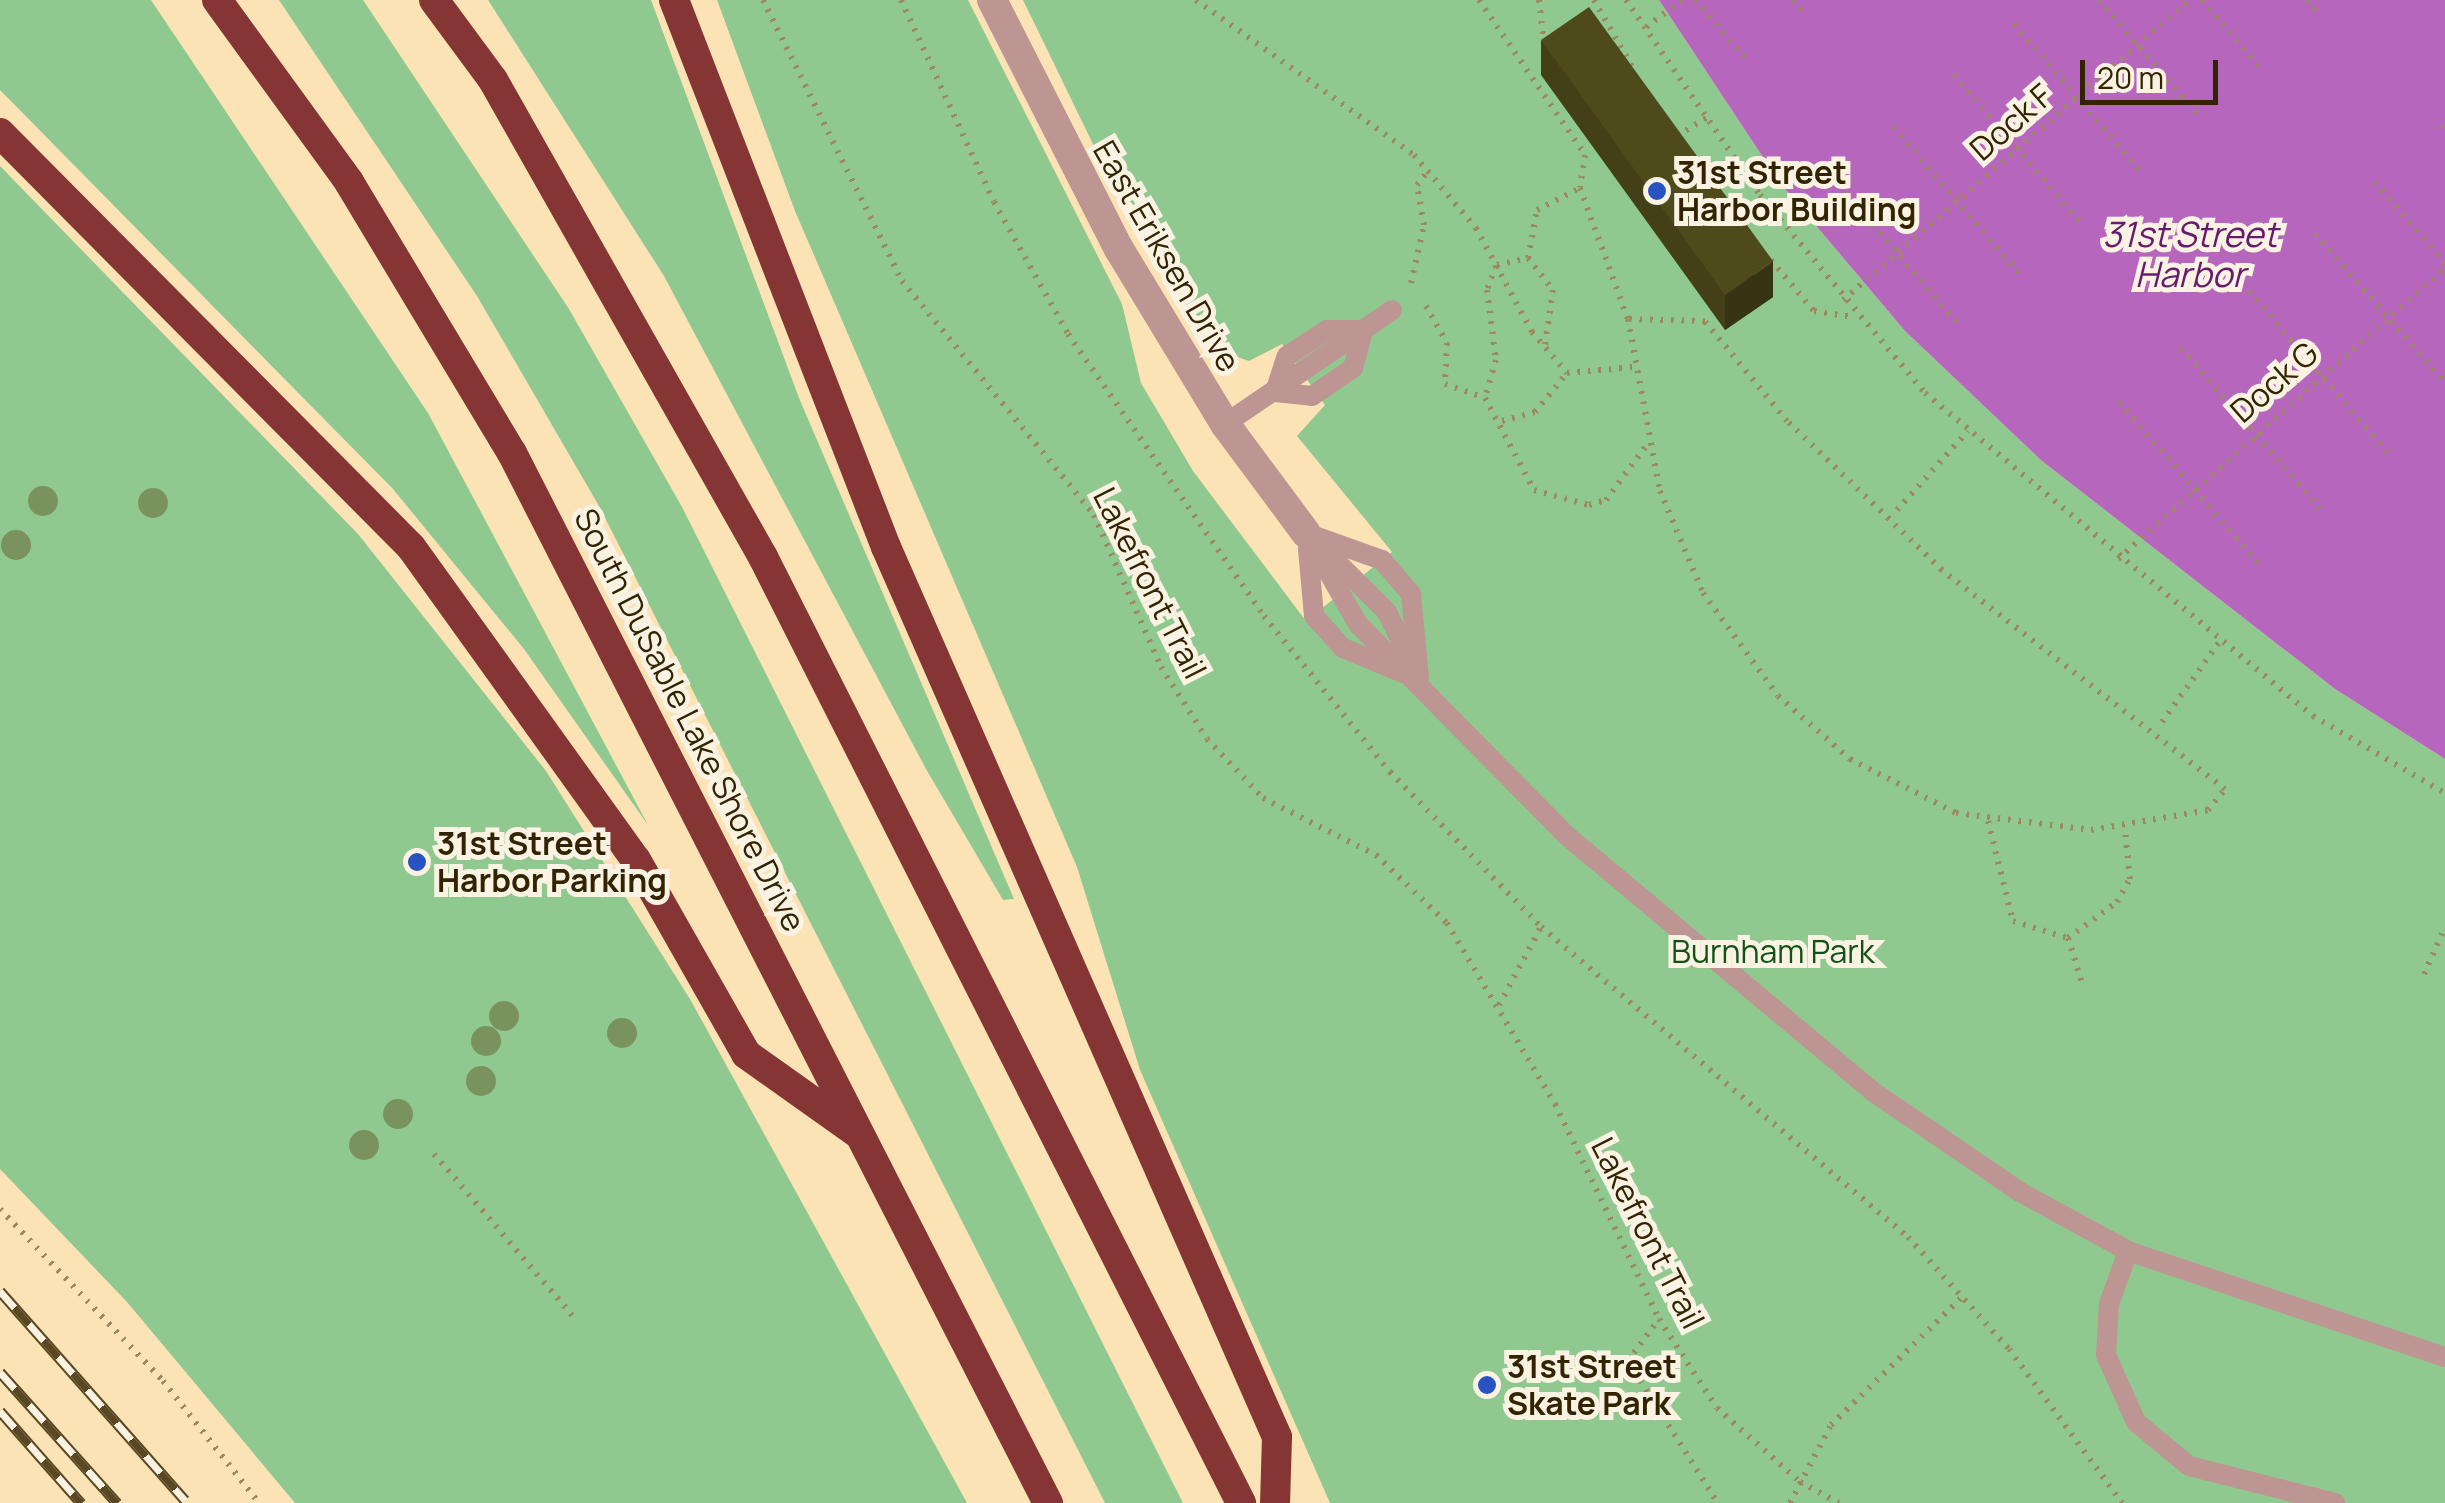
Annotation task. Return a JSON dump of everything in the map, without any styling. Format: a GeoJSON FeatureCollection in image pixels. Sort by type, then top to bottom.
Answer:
{"type":"FeatureCollection","features":[{"type":"Feature","properties":{"kind":"highway","name":"South DuSable Lake Shore Drive"},"geometry":{"type":"LineString","coordinates":[[217,0],[349,182],[512,453],[1048,1503]]}},
{"type":"Feature","properties":{"kind":"highway"},"geometry":{"type":"LineString","coordinates":[[434,0],[493,80],[753,539],[1241,1503]]}},
{"type":"Feature","properties":{"kind":"highway"},"geometry":{"type":"LineString","coordinates":[[674,0],[872,513],[1277,1436],[1274,1503]]}},
{"type":"Feature","properties":{"kind":"highway"},"geometry":{"type":"LineString","coordinates":[[0,133],[411,547],[636,860],[746,1054],[864,1138]]}},
{"type":"Feature","properties":{"kind":"street","name":"East Eriksen Drive"},"geometry":{"type":"LineString","coordinates":[[992,0],[1119,250],[1224,424],[1306,533]]}},
{"type":"Feature","properties":{"kind":"lane"},"geometry":{"type":"LineString","coordinates":[[1224,424],[1392,310]]}},
{"type":"Feature","properties":{"kind":"lane"},"geometry":{"type":"LineString","coordinates":[[1306,533],[1336,598],[1566,834],[1724,975],[1952,1148],[2128,1251],[2445,1356]]}},
{"type":"Feature","properties":{"kind":"lane"},"geometry":{"type":"LineString","coordinates":[[1306,533],[1386,612],[1419,679]]}},
{"type":"Feature","properties":{"kind":"lane"},"geometry":{"type":"LineString","coordinates":[[1306,533],[1382,560],[1411,594],[1419,679]]}},
{"type":"Feature","properties":{"kind":"lane"},"geometry":{"type":"LineString","coordinates":[[2128,1251],[2108,1304],[2106,1355],[2136,1422],[2189,1466],[2335,1503]]}},
{"type":"Feature","properties":{"kind":"path","name":"Lakefront Trail"},"geometry":{"type":"LineString","coordinates":[[764,0],[894,268],[1094,514],[1161,667],[1206,739],[1263,798],[1376,855],[1420,892],[1498,1004],[1659,1320],[1717,1408],[1800,1482],[1839,1503]]}},
{"type":"Feature","properties":{"kind":"path"},"geometry":{"type":"LineString","coordinates":[[1196,0],[1328,85],[1428,171],[1497,265],[1566,373]]}},
{"type":"Feature","properties":{"kind":"path"},"geometry":{"type":"LineString","coordinates":[[1478,0],[1586,154],[1580,188],[1628,319],[1646,446],[1703,592],[1778,696],[1882,778],[1988,820],[2125,830],[2208,810],[2225,789],[1942,570],[1787,421],[1705,321],[1628,319]]}},
{"type":"Feature","properties":{"kind":"path"},"geometry":{"type":"LineString","coordinates":[[1539,0],[1545,53]]}},
{"type":"Feature","properties":{"kind":"path"},"geometry":{"type":"LineString","coordinates":[[1594,0],[1636,78]]}},
{"type":"Feature","properties":{"kind":"path"},"geometry":{"type":"LineString","coordinates":[[1626,0],[1706,117],[1855,318],[1968,432],[2118,560],[2314,716],[2444,789]]}},
{"type":"Feature","properties":{"kind":"path"},"geometry":{"type":"LineString","coordinates":[[1646,26],[1682,0]]}},
{"type":"Feature","properties":{"kind":"path"},"geometry":{"type":"LineString","coordinates":[[1696,0],[1750,62]]}},
{"type":"Feature","properties":{"kind":"path"},"geometry":{"type":"LineString","coordinates":[[1793,0],[1804,13]]}},
{"type":"Feature","properties":{"kind":"path"},"geometry":{"type":"LineString","coordinates":[[2099,0],[2200,118]]}},
{"type":"Feature","properties":{"kind":"path","name":"Dock F"},"geometry":{"type":"LineString","coordinates":[[1843,300],[2189,0]]}},
{"type":"Feature","properties":{"kind":"path"},"geometry":{"type":"LineString","coordinates":[[2202,0],[2259,66]]}},
{"type":"Feature","properties":{"kind":"path"},"geometry":{"type":"LineString","coordinates":[[2307,0],[2320,16]]}},
{"type":"Feature","properties":{"kind":"path"},"geometry":{"type":"LineString","coordinates":[[2014,24],[2142,172]]}},
{"type":"Feature","properties":{"kind":"path"},"geometry":{"type":"LineString","coordinates":[[1540,88],[1547,70]]}},
{"type":"Feature","properties":{"kind":"path"},"geometry":{"type":"LineString","coordinates":[[1954,75],[2081,223]]}},
{"type":"Feature","properties":{"kind":"path"},"geometry":{"type":"LineString","coordinates":[[1670,141],[1706,117]]}},
{"type":"Feature","properties":{"kind":"path"},"geometry":{"type":"LineString","coordinates":[[1894,127],[2022,276]]}},
{"type":"Feature","properties":{"kind":"path"},"geometry":{"type":"LineString","coordinates":[[1661,129],[1680,157]]}},
{"type":"Feature","properties":{"kind":"path"},"geometry":{"type":"LineString","coordinates":[[1428,171],[1416,185],[1424,225],[1411,284],[1447,343],[1446,384],[1485,398],[1502,420],[1534,490],[1589,505],[1606,500],[1646,446]]}},
{"type":"Feature","properties":{"kind":"path"},"geometry":{"type":"LineString","coordinates":[[1831,177],[1958,325]]}},
{"type":"Feature","properties":{"kind":"path"},"geometry":{"type":"LineString","coordinates":[[2376,182],[2445,266]]}},
{"type":"Feature","properties":{"kind":"path"},"geometry":{"type":"LineString","coordinates":[[1546,345],[1553,290],[1528,258],[1537,210],[1580,188]]}},
{"type":"Feature","properties":{"kind":"path"},"geometry":{"type":"LineString","coordinates":[[2315,234],[2445,384]]}},
{"type":"Feature","properties":{"kind":"path"},"geometry":{"type":"LineString","coordinates":[[1760,251],[1814,311],[1855,318]]}},
{"type":"Feature","properties":{"kind":"path"},"geometry":{"type":"LineString","coordinates":[[1497,265],[1528,258]]}},
{"type":"Feature","properties":{"kind":"path"},"geometry":{"type":"LineString","coordinates":[[1485,398],[1496,360],[1487,290],[1497,265]]}},
{"type":"Feature","properties":{"kind":"path","name":"Dock G"},"geometry":{"type":"LineString","coordinates":[[2118,560],[2136,535],[2445,266]]}},
{"type":"Feature","properties":{"kind":"path"},"geometry":{"type":"LineString","coordinates":[[2249,292],[2392,458]]}},
{"type":"Feature","properties":{"kind":"path"},"geometry":{"type":"LineString","coordinates":[[2182,348],[2325,514]]}},
{"type":"Feature","properties":{"kind":"path"},"geometry":{"type":"LineString","coordinates":[[1502,420],[1535,412],[1566,373],[1633,367]]}},
{"type":"Feature","properties":{"kind":"path"},"geometry":{"type":"LineString","coordinates":[[2119,402],[2262,568]]}},
{"type":"Feature","properties":{"kind":"path"},"geometry":{"type":"LineString","coordinates":[[1897,510],[1968,432]]}},
{"type":"Feature","properties":{"kind":"path"},"geometry":{"type":"LineString","coordinates":[[2162,722],[2220,641]]}},
{"type":"Feature","properties":{"kind":"path"},"geometry":{"type":"LineString","coordinates":[[1988,820],[2013,921]]}},
{"type":"Feature","properties":{"kind":"path"},"geometry":{"type":"LineString","coordinates":[[2068,938],[2117,902],[2130,880],[2125,830]]}},
{"type":"Feature","properties":{"kind":"path"},"geometry":{"type":"LineString","coordinates":[[2003,926],[2013,921],[2068,938]]}},
{"type":"Feature","properties":{"kind":"path"},"geometry":{"type":"LineString","coordinates":[[1498,1004],[1542,926]]}},
{"type":"Feature","properties":{"kind":"path"},"geometry":{"type":"LineString","coordinates":[[2424,974],[2445,928]]}},
{"type":"Feature","properties":{"kind":"path"},"geometry":{"type":"LineString","coordinates":[[2068,938],[2083,988]]}},
{"type":"Feature","properties":{"kind":"path"},"geometry":{"type":"LineString","coordinates":[[434,1154],[573,1316]]}},
{"type":"Feature","properties":{"kind":"path"},"geometry":{"type":"LineString","coordinates":[[0,1209],[163,1381],[259,1503]]}},
{"type":"Feature","properties":{"kind":"path"},"geometry":{"type":"LineString","coordinates":[[1790,1503],[1831,1426],[1962,1298]]}},
{"type":"Feature","properties":{"kind":"path"},"geometry":{"type":"LineString","coordinates":[[1615,1378],[1659,1320]]}},
{"type":"Feature","properties":{"kind":"path"},"geometry":{"type":"LineString","coordinates":[[1630,1362],[1718,1503]]}},
{"type":"Feature","properties":{"kind":"green space"},"geometry":{"type":"Polygon","coordinates":[[[0,0],[151,0],[428,413],[648,825],[524,649],[393,489],[0,90],[0,0]]]}},
{"type":"Feature","properties":{"kind":"green space"},"geometry":{"type":"Polygon","coordinates":[[[279,0],[363,0],[569,309],[682,507],[1183,1503],[1105,1503],[599,506],[477,296],[279,0]]]}},
{"type":"Feature","properties":{"kind":"green space"},"geometry":{"type":"Polygon","coordinates":[[[488,0],[651,0],[799,398],[1014,899],[1003,900],[926,769],[664,276],[488,0]]]}},
{"type":"Feature","properties":{"kind":"green space","name":"Burnham Park"},"geometry":{"type":"Polygon","coordinates":[[[717,0],[968,0],[1122,304],[1141,383],[1193,471],[1306,621],[1392,552],[1297,436],[1325,405],[1282,344],[1249,361],[1211,348],[1109,177],[1023,0],[1659,0],[1780,183],[1905,331],[2042,461],[2335,689],[2445,759],[2445,1503],[1330,1503],[1140,1070],[1077,867],[795,211],[717,0]]]}},
{"type":"Feature","properties":{"kind":"green space"},"geometry":{"type":"Polygon","coordinates":[[[0,166],[358,534],[546,771],[690,999],[967,1503],[295,1503],[127,1302],[0,1169],[0,166]]]}},
{"type":"Feature","properties":{"kind":"water","name":"31st Street Harbor"},"geometry":{"type":"Polygon","coordinates":[[[1659,0],[2445,0],[2445,759],[2335,689],[2042,461],[1905,331],[1780,183],[1659,0]]]}},
{"type":"Feature","properties":{"kind":"building"},"geometry":{"type":"Polygon","coordinates":[[[1589,7],[1773,261],[1725,295],[1541,40],[1589,7]]]}},
{"type":"Feature","properties":{"kind":"railway"},"geometry":{"type":"LineString","coordinates":[[0,1291],[185,1500]]}},
{"type":"Feature","properties":{"kind":"railway"},"geometry":{"type":"LineString","coordinates":[[0,1372],[117,1503]]}},
{"type":"Feature","properties":{"kind":"railway"},"geometry":{"type":"LineString","coordinates":[[0,1411],[81,1503]]}},
{"type":"Feature","properties":{"kind":"place","name":"31st Street Harbor Building"},"geometry":{"type":"Point","coordinates":[1657,191]}},
{"type":"Feature","properties":{"kind":"place","name":"31st Street Harbor Parking"},"geometry":{"type":"Point","coordinates":[417,862]}},
{"type":"Feature","properties":{"kind":"place","name":"31st Street Skate Park"},"geometry":{"type":"Point","coordinates":[1487,1385]}}]}
